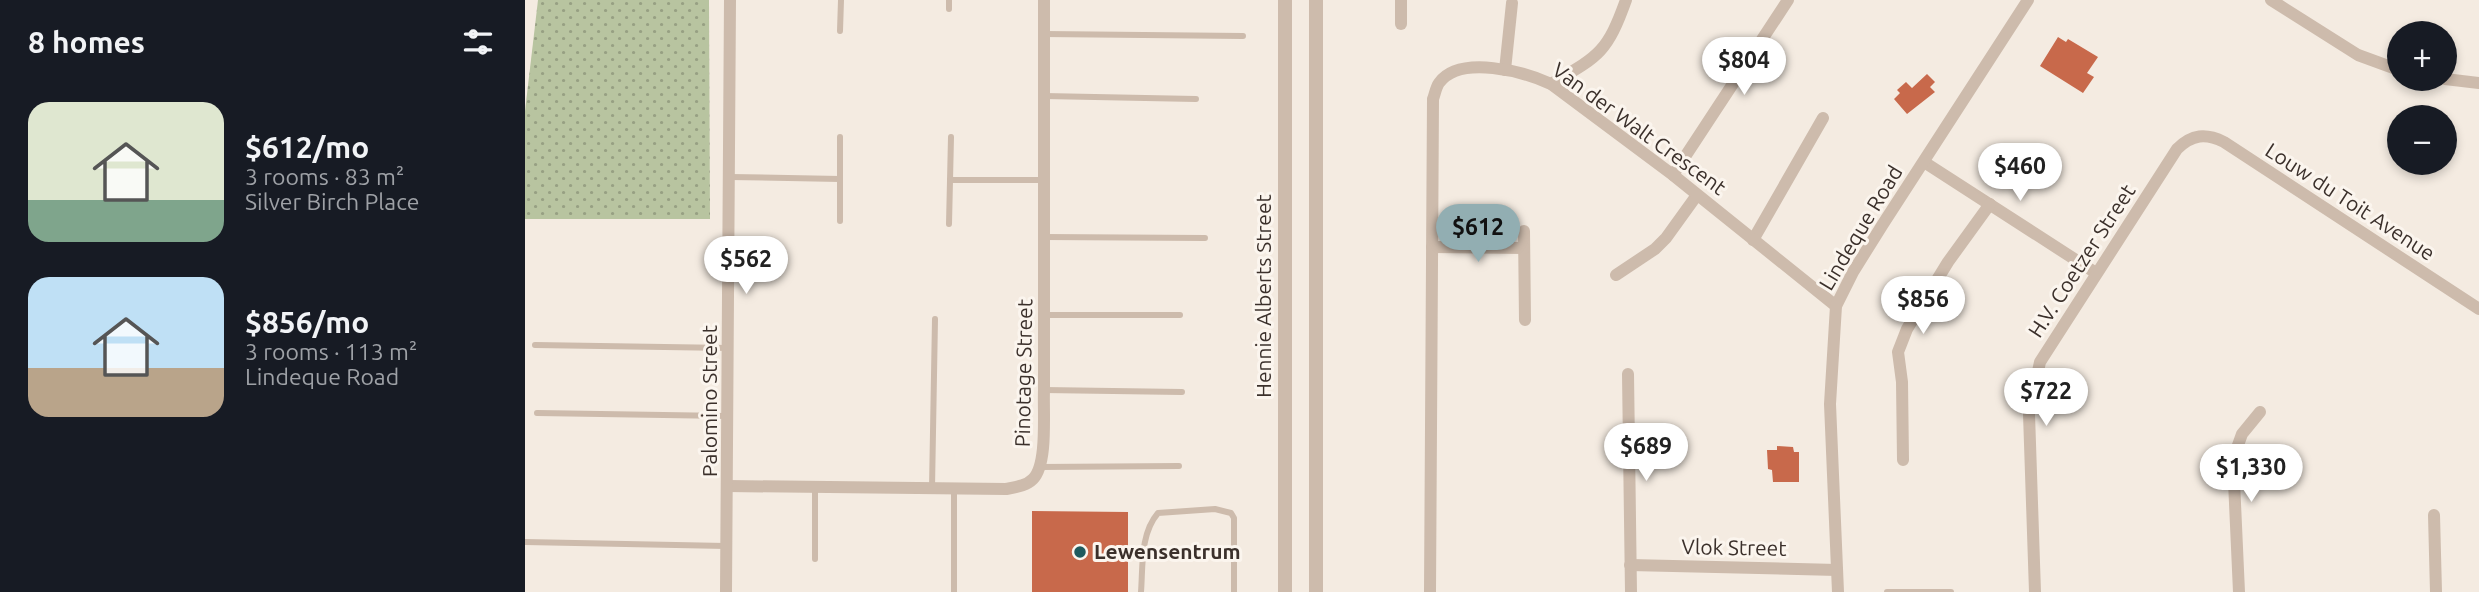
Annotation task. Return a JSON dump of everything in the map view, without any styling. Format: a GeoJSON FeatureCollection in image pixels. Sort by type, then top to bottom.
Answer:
{"type":"FeatureCollection","features":[{"type":"Feature","properties":{"kind":"street","name":"Palomino Street"},"geometry":{"type":"LineString","coordinates":[[726,592],[730,0]]}},
{"type":"Feature","properties":{"kind":"street","name":"Pinotage Street"},"geometry":{"type":"LineString","coordinates":[[728,486],[1006,489],[1025,485],[1034,478],[1040,467],[1044,390],[1044,0]]}},
{"type":"Feature","properties":{"kind":"street","name":"Hennie Alberts Street"},"geometry":{"type":"LineString","coordinates":[[1285,0],[1285,592]]}},
{"type":"Feature","properties":{"kind":"street"},"geometry":{"type":"LineString","coordinates":[[1316,0],[1316,592]]}},
{"type":"Feature","properties":{"kind":"street"},"geometry":{"type":"LineString","coordinates":[[1401,0],[1401,24]]}},
{"type":"Feature","properties":{"kind":"street"},"geometry":{"type":"LineString","coordinates":[[1551,84],[1590,62],[1602,51],[1616,27],[1626,0]]}},
{"type":"Feature","properties":{"kind":"street"},"geometry":{"type":"LineString","coordinates":[[1673,175],[1788,0]]}},
{"type":"Feature","properties":{"kind":"street","name":"Lindeque Road"},"geometry":{"type":"LineString","coordinates":[[1838,592],[1830,404],[1836,306],[1859,262],[2028,0]]}},
{"type":"Feature","properties":{"kind":"street"},"geometry":{"type":"LineString","coordinates":[[2271,0],[2358,55],[2387,66]]}},
{"type":"Feature","properties":{"kind":"street"},"geometry":{"type":"LineString","coordinates":[[1505,70],[1512,4]]}},
{"type":"Feature","properties":{"kind":"street","name":"Van der Walt Crescent"},"geometry":{"type":"LineString","coordinates":[[1430,592],[1433,99],[1439,83],[1452,73],[1463,69],[1505,70],[1529,74],[1551,84],[1673,175],[1836,306]]}},
{"type":"Feature","properties":{"kind":"street"},"geometry":{"type":"LineString","coordinates":[[2457,80],[2479,83]]}},
{"type":"Feature","properties":{"kind":"street"},"geometry":{"type":"LineString","coordinates":[[1753,240],[1823,118]]}},
{"type":"Feature","properties":{"kind":"street","name":"H.V. Coetzer Street"},"geometry":{"type":"LineString","coordinates":[[2035,592],[2029,414],[2040,362],[2177,149],[2185,141],[2197,136]]}},
{"type":"Feature","properties":{"kind":"street","name":"Louw du Toit Avenue"},"geometry":{"type":"LineString","coordinates":[[2197,136],[2214,137],[2224,142],[2479,309]]}},
{"type":"Feature","properties":{"kind":"street"},"geometry":{"type":"LineString","coordinates":[[1924,162],[2096,273]]}},
{"type":"Feature","properties":{"kind":"street"},"geometry":{"type":"LineString","coordinates":[[1616,275],[1660,243],[1697,195]]}},
{"type":"Feature","properties":{"kind":"street"},"geometry":{"type":"LineString","coordinates":[[1903,460],[1902,382],[1898,352],[1907,329],[1941,274],[1990,204]]}},
{"type":"Feature","properties":{"kind":"street"},"geometry":{"type":"LineString","coordinates":[[1524,231],[1525,320]]}},
{"type":"Feature","properties":{"kind":"street"},"geometry":{"type":"LineString","coordinates":[[1432,247],[1524,248]]}},
{"type":"Feature","properties":{"kind":"street"},"geometry":{"type":"LineString","coordinates":[[1628,374],[1630,592]]}},
{"type":"Feature","properties":{"kind":"street"},"geometry":{"type":"LineString","coordinates":[[2239,592],[2233,459],[2242,434],[2260,412]]}},
{"type":"Feature","properties":{"kind":"street"},"geometry":{"type":"LineString","coordinates":[[2434,515],[2436,592]]}},
{"type":"Feature","properties":{"kind":"street","name":"Vlok Street"},"geometry":{"type":"LineString","coordinates":[[1630,565],[1837,570]]}},
{"type":"Feature","properties":{"kind":"lane"},"geometry":{"type":"LineString","coordinates":[[840,31],[841,0]]}},
{"type":"Feature","properties":{"kind":"lane"},"geometry":{"type":"LineString","coordinates":[[949,0],[949,9]]}},
{"type":"Feature","properties":{"kind":"lane"},"geometry":{"type":"LineString","coordinates":[[1044,34],[1243,36]]}},
{"type":"Feature","properties":{"kind":"lane"},"geometry":{"type":"LineString","coordinates":[[1044,96],[1196,99]]}},
{"type":"Feature","properties":{"kind":"lane"},"geometry":{"type":"LineString","coordinates":[[840,137],[840,221]]}},
{"type":"Feature","properties":{"kind":"lane"},"geometry":{"type":"LineString","coordinates":[[949,223],[951,138]]}},
{"type":"Feature","properties":{"kind":"lane"},"geometry":{"type":"LineString","coordinates":[[730,177],[840,179]]}},
{"type":"Feature","properties":{"kind":"lane"},"geometry":{"type":"LineString","coordinates":[[950,180],[1044,180]]}},
{"type":"Feature","properties":{"kind":"lane"},"geometry":{"type":"LineString","coordinates":[[1044,237],[1205,239]]}},
{"type":"Feature","properties":{"kind":"lane"},"geometry":{"type":"LineString","coordinates":[[1044,315],[1181,314]]}},
{"type":"Feature","properties":{"kind":"lane"},"geometry":{"type":"LineString","coordinates":[[933,488],[935,319]]}},
{"type":"Feature","properties":{"kind":"lane"},"geometry":{"type":"LineString","coordinates":[[535,345],[729,348]]}},
{"type":"Feature","properties":{"kind":"lane"},"geometry":{"type":"LineString","coordinates":[[1044,390],[1182,392]]}},
{"type":"Feature","properties":{"kind":"lane"},"geometry":{"type":"LineString","coordinates":[[537,413],[729,416]]}},
{"type":"Feature","properties":{"kind":"lane"},"geometry":{"type":"LineString","coordinates":[[1040,467],[1179,466]]}},
{"type":"Feature","properties":{"kind":"lane"},"geometry":{"type":"LineString","coordinates":[[815,487],[815,559]]}},
{"type":"Feature","properties":{"kind":"lane"},"geometry":{"type":"LineString","coordinates":[[954,488],[954,592]]}},
{"type":"Feature","properties":{"kind":"lane"},"geometry":{"type":"LineString","coordinates":[[1141,592],[1144,550],[1150,525],[1158,513],[1215,509],[1231,513],[1234,518],[1234,592]]}},
{"type":"Feature","properties":{"kind":"lane"},"geometry":{"type":"LineString","coordinates":[[525,542],[727,546]]}},
{"type":"Feature","properties":{"kind":"lane"},"geometry":{"type":"LineString","coordinates":[[1887,592],[1951,592]]}},
{"type":"Feature","properties":{"kind":"green space"},"geometry":{"type":"Polygon","coordinates":[[[538,0],[709,0],[710,219],[525,219],[525,111],[538,0]]]}},
{"type":"Feature","properties":{"kind":"building"},"geometry":{"type":"Polygon","coordinates":[[[2058,37],[2066,42],[2068,39],[2098,57],[2087,73],[2094,77],[2083,93],[2040,66],[2058,37]]]}},
{"type":"Feature","properties":{"kind":"building"},"geometry":{"type":"Polygon","coordinates":[[[1927,74],[1935,82],[1930,87],[1935,92],[1907,114],[1894,99],[1900,93],[1897,90],[1906,82],[1912,88],[1927,74]]]}},
{"type":"Feature","properties":{"kind":"building"},"geometry":{"type":"Polygon","coordinates":[[[1777,446],[1793,447],[1794,452],[1799,452],[1799,482],[1773,482],[1772,470],[1768,469],[1767,450],[1777,450],[1777,446]]]}},
{"type":"Feature","properties":{"kind":"building","name":"Lewensentrum"},"geometry":{"type":"Polygon","coordinates":[[[1032,511],[1128,512],[1128,592],[1032,592],[1032,511]]]}},
{"type":"Feature","properties":{"kind":"place","name":"Lewensentrum"},"geometry":{"type":"Point","coordinates":[1080,552]}}]}
